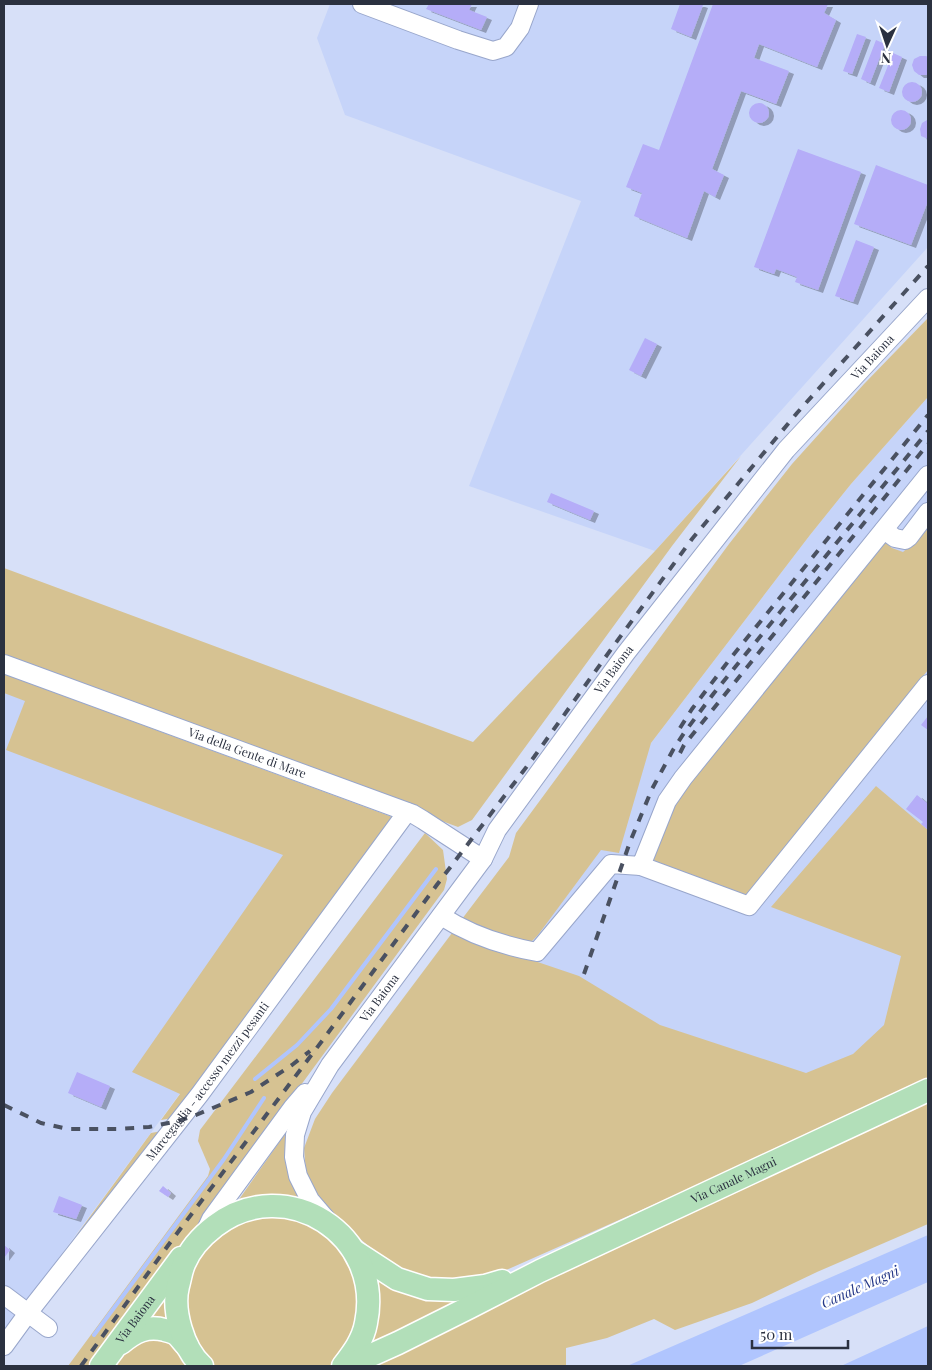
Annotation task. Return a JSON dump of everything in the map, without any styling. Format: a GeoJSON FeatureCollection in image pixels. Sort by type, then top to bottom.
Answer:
{"type":"FeatureCollection","features":[{"type":"Feature","properties":{"kind":"main road","name":"Via Canale Magni"},"geometry":{"type":"LineString","coordinates":[[345,1366],[470,1308],[540,1271],[928,1090]]}},
{"type":"Feature","properties":{"kind":"main road"},"geometry":{"type":"LineString","coordinates":[[197,1361],[178,1319],[177,1291],[184,1264],[201,1237],[226,1218],[252,1208],[280,1206],[307,1212],[331,1226],[344,1237],[354,1251],[365,1274],[369,1299],[366,1324],[357,1348],[345,1366]]}},
{"type":"Feature","properties":{"kind":"main road","name":"Via Baiona"},"geometry":{"type":"LineString","coordinates":[[105,1360],[184,1254],[201,1237]]}},
{"type":"Feature","properties":{"kind":"main road","name":"Via Canale Magni"},"geometry":{"type":"LineString","coordinates":[[354,1251],[398,1279],[428,1289],[454,1290],[484,1286],[540,1271]]}},
{"type":"Feature","properties":{"kind":"main road","name":"Via Baiona"},"geometry":{"type":"LineString","coordinates":[[105,1360],[132,1334],[152,1328],[175,1333],[197,1361]]}},
{"type":"Feature","properties":{"kind":"street"},"geometry":{"type":"LineString","coordinates":[[368,4],[458,40],[492,51],[506,48],[520,28],[529,4]]}},
{"type":"Feature","properties":{"kind":"street","name":"Via Baiona"},"geometry":{"type":"LineString","coordinates":[[201,1237],[211,1219],[293,1107],[330,1065],[483,859],[497,830],[626,653],[780,458],[928,298]]}},
{"type":"Feature","properties":{"kind":"street"},"geometry":{"type":"LineString","coordinates":[[641,866],[667,800],[683,778],[928,475]]}},
{"type":"Feature","properties":{"kind":"street"},"geometry":{"type":"LineString","coordinates":[[884,530],[896,538],[905,540],[928,512]]}},
{"type":"Feature","properties":{"kind":"street","name":"Via della Gente di Mare"},"geometry":{"type":"LineString","coordinates":[[4,664],[406,812],[423,820],[483,859]]}},
{"type":"Feature","properties":{"kind":"street"},"geometry":{"type":"LineString","coordinates":[[441,916],[458,926],[515,948],[537,952],[611,864],[641,866],[748,906],[928,684]]}},
{"type":"Feature","properties":{"kind":"street","name":"Marcegaglia - accesso mezzi pesanti"},"geometry":{"type":"LineString","coordinates":[[4,1346],[200,1094],[406,812]]}},
{"type":"Feature","properties":{"kind":"street","name":"Via Baiona"},"geometry":{"type":"LineString","coordinates":[[330,1065],[302,1112],[296,1135],[294,1158],[298,1176],[310,1200],[331,1226]]}},
{"type":"Feature","properties":{"kind":"street"},"geometry":{"type":"LineString","coordinates":[[4,1295],[48,1328]]}},
{"type":"Feature","properties":{"kind":"shaded area"},"geometry":{"type":"Polygon","coordinates":[[[330,4],[928,4],[928,247],[655,551],[469,486],[581,201],[345,115],[317,38],[330,4]]]}},
{"type":"Feature","properties":{"kind":"shaded area"},"geometry":{"type":"Polygon","coordinates":[[[928,318],[928,397],[851,484],[810,535],[651,743],[619,853],[601,850],[538,935],[530,943],[500,937],[488,929],[462,919],[509,857],[516,833],[729,544],[792,464],[864,384],[928,318]]]}},
{"type":"Feature","properties":{"kind":"shaded area"},"geometry":{"type":"Polygon","coordinates":[[[928,397],[928,1063],[811,1113],[443,1010],[810,535],[851,484],[928,397]]]}},
{"type":"Feature","properties":{"kind":"shaded area"},"geometry":{"type":"Polygon","coordinates":[[[741,456],[672,546],[472,820],[458,827],[4,658],[4,568],[473,742],[655,551],[741,456]]]}},
{"type":"Feature","properties":{"kind":"shaded area"},"geometry":{"type":"Polygon","coordinates":[[[928,524],[928,670],[746,895],[657,865],[653,858],[672,806],[822,619],[876,543],[886,543],[892,548],[903,552],[914,542],[928,524]]]}},
{"type":"Feature","properties":{"kind":"shaded area"},"geometry":{"type":"Polygon","coordinates":[[[4,674],[395,818],[172,1118],[161,1120],[180,1094],[132,1072],[283,855],[6,750],[25,701],[4,693],[4,674]]]}},
{"type":"Feature","properties":{"kind":"shaded area"},"geometry":{"type":"Polygon","coordinates":[[[4,689],[348,817],[279,959],[4,1332],[4,689]]]}},
{"type":"Feature","properties":{"kind":"shaded area"},"geometry":{"type":"Polygon","coordinates":[[[876,786],[928,830],[928,1083],[486,1279],[456,1284],[400,1271],[335,1217],[313,1192],[306,1173],[304,1148],[315,1119],[332,1093],[452,933],[579,976],[660,1025],[806,1073],[853,1054],[884,1025],[901,956],[771,907],[876,786]]]}},
{"type":"Feature","properties":{"kind":"shaded area"},"geometry":{"type":"Polygon","coordinates":[[[425,833],[443,850],[447,879],[444,890],[92,1366],[68,1366],[208,1176],[210,1169],[198,1141],[200,1130],[425,833]]]}},
{"type":"Feature","properties":{"kind":"shaded area"},"geometry":{"type":"Polygon","coordinates":[[[928,1102],[928,1224],[817,1272],[752,1303],[675,1330],[654,1319],[607,1338],[566,1348],[566,1366],[373,1366],[515,1291],[928,1102]]]}},
{"type":"Feature","properties":{"kind":"shaded area"},"geometry":{"type":"Polygon","coordinates":[[[162,1131],[152,1144],[75,1237],[151,1133],[162,1131]]]}},
{"type":"Feature","properties":{"kind":"shaded area"},"geometry":{"type":"Polygon","coordinates":[[[285,1134],[287,1155],[306,1205],[233,1208],[285,1134]]]}},
{"type":"Feature","properties":{"kind":"shaded area"},"geometry":{"type":"Polygon","coordinates":[[[271,1215],[297,1219],[318,1229],[344,1253],[352,1269],[358,1285],[358,1321],[352,1339],[346,1349],[331,1366],[215,1366],[207,1360],[192,1336],[185,1309],[188,1282],[199,1256],[217,1235],[242,1221],[271,1215]]]}},
{"type":"Feature","properties":{"kind":"shaded area"},"geometry":{"type":"Polygon","coordinates":[[[367,1267],[467,1298],[361,1356],[367,1267]]]}},
{"type":"Feature","properties":{"kind":"shaded area"},"geometry":{"type":"Polygon","coordinates":[[[172,1279],[174,1321],[143,1321],[172,1279]]]}},
{"type":"Feature","properties":{"kind":"shaded area"},"geometry":{"type":"Polygon","coordinates":[[[167,1337],[195,1366],[113,1366],[130,1346],[148,1339],[167,1337]]]}},
{"type":"Feature","properties":{"kind":"water","name":"Canale Magni"},"geometry":{"type":"Polygon","coordinates":[[[928,1235],[928,1282],[739,1366],[627,1366],[928,1235]]]}},
{"type":"Feature","properties":{"kind":"water"},"geometry":{"type":"Polygon","coordinates":[[[928,1326],[928,1366],[841,1366],[928,1326]]]}},
{"type":"Feature","properties":{"kind":"building"},"geometry":{"type":"Polygon","coordinates":[[[429,4],[472,4],[469,10],[487,17],[481,30],[426,9],[429,4]]]}},
{"type":"Feature","properties":{"kind":"building"},"geometry":{"type":"Polygon","coordinates":[[[680,4],[703,5],[691,37],[671,29],[680,4]]]}},
{"type":"Feature","properties":{"kind":"building"},"geometry":{"type":"Polygon","coordinates":[[[713,4],[828,4],[824,13],[836,20],[817,67],[759,44],[754,58],[789,71],[776,104],[741,91],[712,169],[724,175],[715,197],[704,191],[687,238],[634,216],[642,193],[626,187],[643,144],[659,150],[713,4]]]}},
{"type":"Feature","properties":{"kind":"building"},"geometry":{"type":"Polygon","coordinates":[[[857,34],[866,37],[852,74],[843,71],[857,34]]]}},
{"type":"Feature","properties":{"kind":"building"},"geometry":{"type":"Polygon","coordinates":[[[876,40],[885,44],[870,83],[861,79],[876,40]]]}},
{"type":"Feature","properties":{"kind":"building"},"geometry":{"type":"Polygon","coordinates":[[[893,53],[902,57],[889,92],[879,88],[893,53]]]}},
{"type":"Feature","properties":{"kind":"building"},"geometry":{"type":"Polygon","coordinates":[[[920,56],[928,57],[928,74],[926,75],[919,75],[914,71],[912,65],[914,59],[920,56]]]}},
{"type":"Feature","properties":{"kind":"building"},"geometry":{"type":"Polygon","coordinates":[[[912,82],[919,85],[922,92],[919,99],[912,102],[905,99],[902,92],[905,85],[912,82]]]}},
{"type":"Feature","properties":{"kind":"building"},"geometry":{"type":"Polygon","coordinates":[[[759,103],[766,106],[769,113],[766,120],[759,123],[752,120],[749,113],[752,106],[759,103]]]}},
{"type":"Feature","properties":{"kind":"building"},"geometry":{"type":"Polygon","coordinates":[[[901,110],[908,113],[911,120],[908,127],[901,130],[894,127],[891,120],[894,113],[901,110]]]}},
{"type":"Feature","properties":{"kind":"building"},"geometry":{"type":"Polygon","coordinates":[[[927,120],[928,139],[921,136],[920,129],[922,123],[927,120]]]}},
{"type":"Feature","properties":{"kind":"building"},"geometry":{"type":"Polygon","coordinates":[[[798,149],[861,172],[818,290],[795,282],[797,277],[776,269],[774,274],[754,267],[798,149]]]}},
{"type":"Feature","properties":{"kind":"building"},"geometry":{"type":"Polygon","coordinates":[[[876,165],[928,185],[928,201],[911,245],[854,224],[876,165]]]}},
{"type":"Feature","properties":{"kind":"building"},"geometry":{"type":"Polygon","coordinates":[[[856,240],[874,247],[853,302],[835,296],[856,240]]]}},
{"type":"Feature","properties":{"kind":"building"},"geometry":{"type":"Polygon","coordinates":[[[645,338],[657,344],[641,376],[629,370],[645,338]]]}},
{"type":"Feature","properties":{"kind":"building"},"geometry":{"type":"Polygon","coordinates":[[[551,493],[594,511],[590,520],[547,502],[551,493]]]}},
{"type":"Feature","properties":{"kind":"building"},"geometry":{"type":"Polygon","coordinates":[[[928,716],[928,730],[921,725],[928,716]]]}},
{"type":"Feature","properties":{"kind":"building"},"geometry":{"type":"Polygon","coordinates":[[[917,795],[928,804],[928,830],[921,824],[923,822],[906,809],[917,795]]]}},
{"type":"Feature","properties":{"kind":"building"},"geometry":{"type":"Polygon","coordinates":[[[77,1072],[110,1086],[101,1107],[68,1093],[77,1072]]]}},
{"type":"Feature","properties":{"kind":"building"},"geometry":{"type":"Polygon","coordinates":[[[163,1186],[171,1193],[168,1197],[159,1191],[163,1186]]]}},
{"type":"Feature","properties":{"kind":"building"},"geometry":{"type":"Polygon","coordinates":[[[59,1196],[82,1205],[76,1219],[53,1212],[59,1196]]]}},
{"type":"Feature","properties":{"kind":"building"},"geometry":{"type":"Polygon","coordinates":[[[4,1245],[10,1250],[4,1258],[4,1245]]]}},
{"type":"Feature","properties":{"kind":"waterway"},"geometry":{"type":"LineString","coordinates":[[255,1079],[297,1045],[331,1009],[436,869]]}},
{"type":"Feature","properties":{"kind":"waterway"},"geometry":{"type":"LineString","coordinates":[[94,1335],[224,1159],[264,1098]]}},
{"type":"Feature","properties":{"kind":"railway"},"geometry":{"type":"LineString","coordinates":[[81,1366],[172,1240],[534,757],[692,539],[797,413],[928,266]]}},
{"type":"Feature","properties":{"kind":"railway"},"geometry":{"type":"LineString","coordinates":[[680,728],[730,659],[928,415]]}},
{"type":"Feature","properties":{"kind":"railway"},"geometry":{"type":"LineString","coordinates":[[584,974],[630,842],[652,789],[673,750],[714,693],[928,431]]}},
{"type":"Feature","properties":{"kind":"railway"},"geometry":{"type":"LineString","coordinates":[[680,753],[684,745],[928,444]]}},
{"type":"Feature","properties":{"kind":"railway"},"geometry":{"type":"LineString","coordinates":[[4,1105],[41,1123],[68,1129],[149,1127],[196,1115],[251,1092],[310,1051]]}}]}
